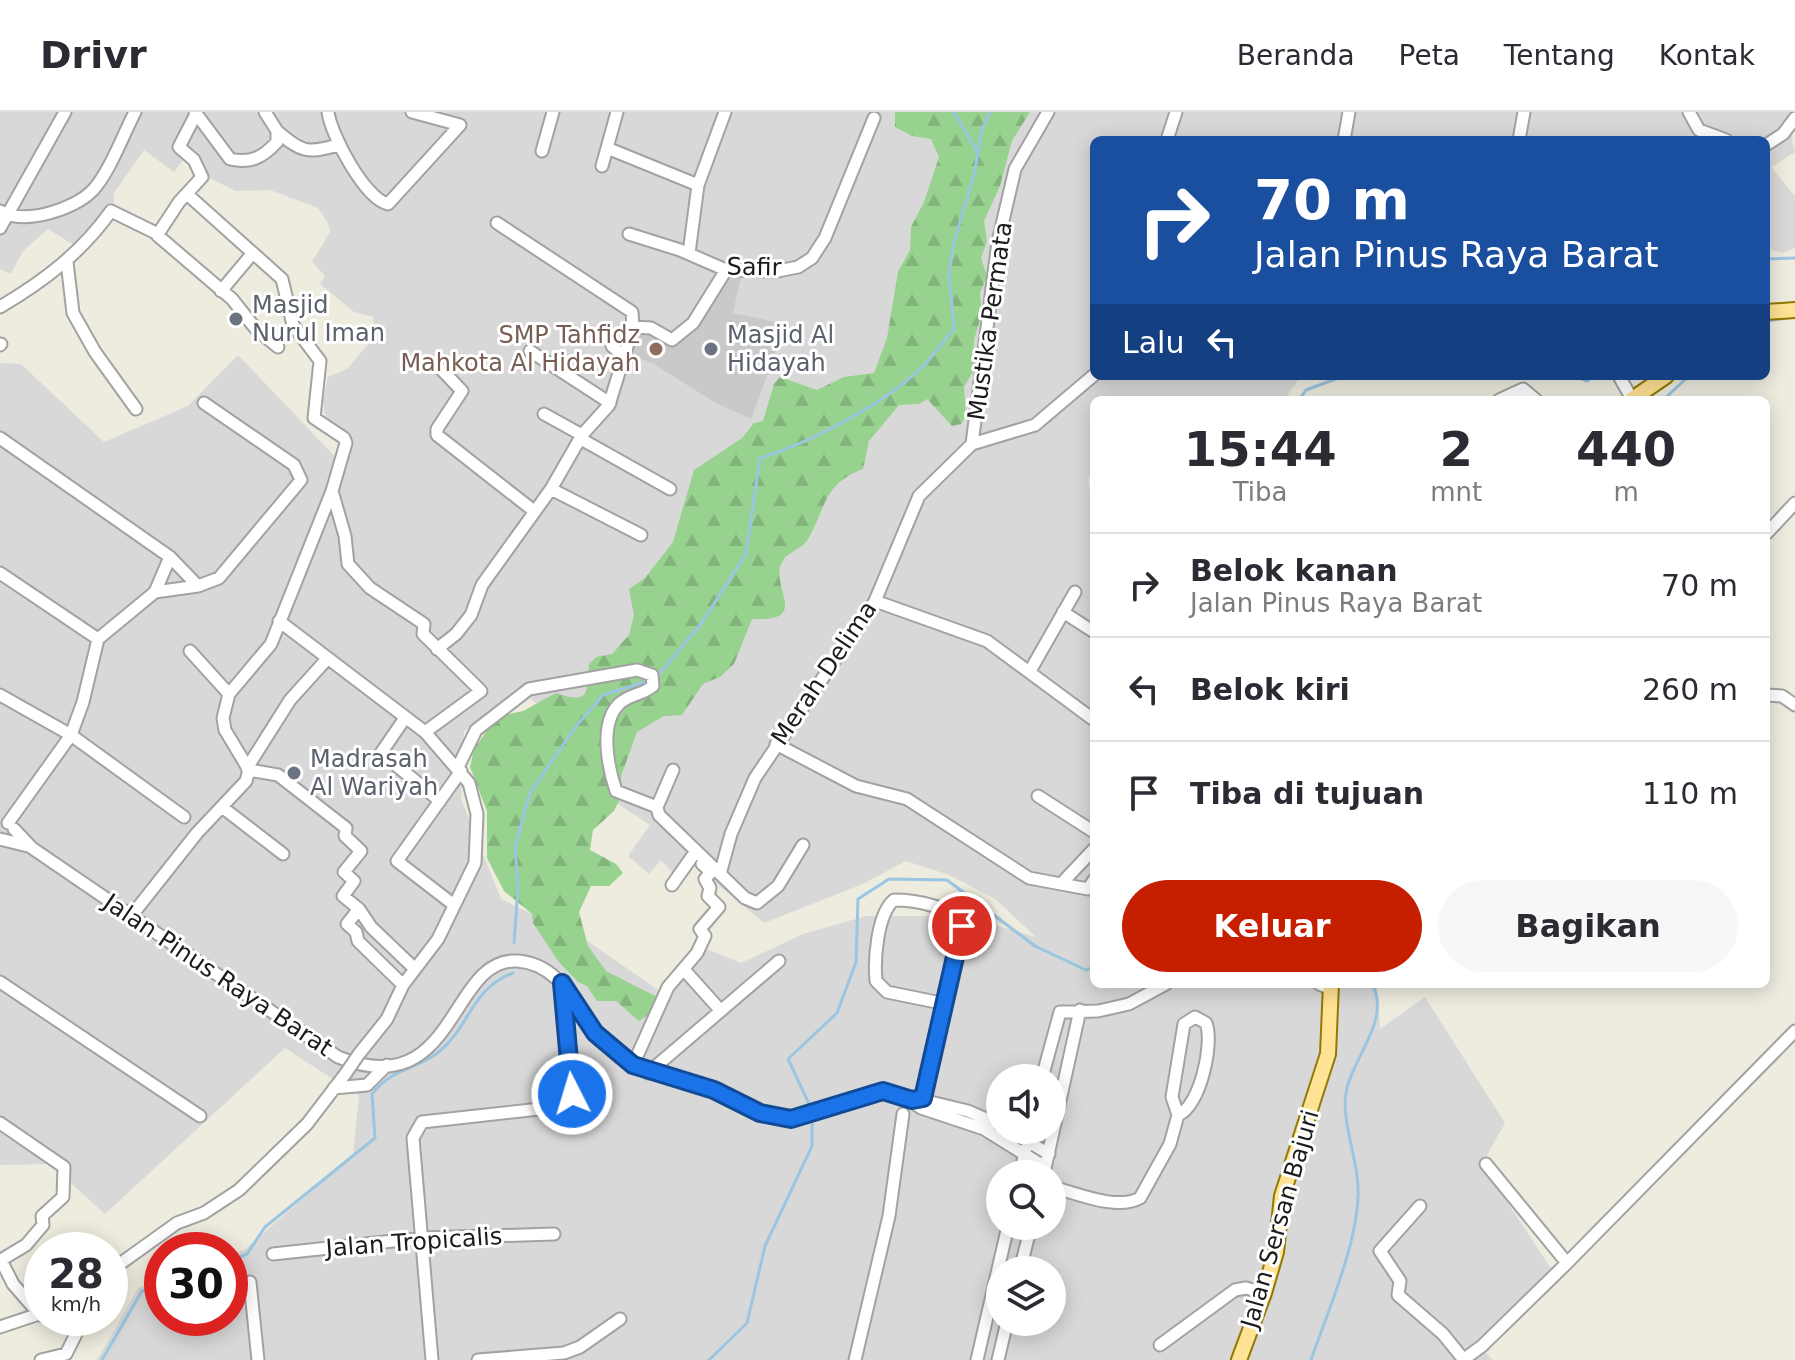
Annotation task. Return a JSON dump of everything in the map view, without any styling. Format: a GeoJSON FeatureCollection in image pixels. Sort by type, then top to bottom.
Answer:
{"type":"FeatureCollection","features":[{"type":"Feature","properties":{"kind":"main road"},"geometry":{"type":"LineString","coordinates":[[1770,312],[1795,310]]}},
{"type":"Feature","properties":{"kind":"main road"},"geometry":{"type":"LineString","coordinates":[[1636,396],[1660,380]]}},
{"type":"Feature","properties":{"kind":"main road","name":"Jalan Sersan Bajuri"},"geometry":{"type":"LineString","coordinates":[[1239,1360],[1276,1252],[1282,1196],[1331,1043],[1327,988]]}},
{"type":"Feature","properties":{"kind":"street"},"geometry":{"type":"LineString","coordinates":[[0,228],[4,213],[65,112]]}},
{"type":"Feature","properties":{"kind":"street"},"geometry":{"type":"LineString","coordinates":[[4,213],[38,218],[93,190],[135,112]]}},
{"type":"Feature","properties":{"kind":"street"},"geometry":{"type":"LineString","coordinates":[[265,112],[277,131],[297,149],[307,151],[338,145]]}},
{"type":"Feature","properties":{"kind":"street"},"geometry":{"type":"LineString","coordinates":[[328,112],[338,145],[374,197],[388,204],[460,125],[412,112]]}},
{"type":"Feature","properties":{"kind":"street"},"geometry":{"type":"LineString","coordinates":[[542,151],[553,112]]}},
{"type":"Feature","properties":{"kind":"street"},"geometry":{"type":"LineString","coordinates":[[602,166],[617,112]]}},
{"type":"Feature","properties":{"kind":"street"},"geometry":{"type":"LineString","coordinates":[[689,253],[698,185],[725,112]]}},
{"type":"Feature","properties":{"kind":"street","name":"Mustika Permata"},"geometry":{"type":"LineString","coordinates":[[1048,112],[1015,169],[998,242],[972,444],[1035,425],[1090,378]]}},
{"type":"Feature","properties":{"kind":"street"},"geometry":{"type":"LineString","coordinates":[[1168,136],[1176,112]]}},
{"type":"Feature","properties":{"kind":"street"},"geometry":{"type":"LineString","coordinates":[[1345,136],[1349,112]]}},
{"type":"Feature","properties":{"kind":"street"},"geometry":{"type":"LineString","coordinates":[[1520,136],[1524,112]]}},
{"type":"Feature","properties":{"kind":"street"},"geometry":{"type":"LineString","coordinates":[[1689,112],[1699,130],[1715,136]]}},
{"type":"Feature","properties":{"kind":"street"},"geometry":{"type":"LineString","coordinates":[[157,235],[179,202],[203,176],[194,160],[179,147],[195,113],[230,159],[245,163],[265,154],[277,142],[277,131]]}},
{"type":"Feature","properties":{"kind":"street","name":"Safir"},"geometry":{"type":"LineString","coordinates":[[629,234],[689,253],[726,270],[778,271],[798,267],[812,258],[825,238],[874,118]]}},
{"type":"Feature","properties":{"kind":"street"},"geometry":{"type":"LineString","coordinates":[[1770,142],[1783,134],[1795,118]]}},
{"type":"Feature","properties":{"kind":"street"},"geometry":{"type":"LineString","coordinates":[[607,148],[698,185]]}},
{"type":"Feature","properties":{"kind":"street"},"geometry":{"type":"LineString","coordinates":[[188,195],[282,279],[293,325],[318,354],[314,418],[344,438],[346,443],[332,491],[271,644],[229,694],[223,718],[225,730],[248,769],[278,775],[346,828],[345,836],[361,851],[344,870],[354,881],[343,896],[415,969]]}},
{"type":"Feature","properties":{"kind":"street"},"geometry":{"type":"LineString","coordinates":[[0,307],[67,262],[100,229],[111,211],[157,235],[278,347]]}},
{"type":"Feature","properties":{"kind":"street"},"geometry":{"type":"LineString","coordinates":[[437,649],[456,634],[471,615],[482,585],[551,489],[582,437],[610,403],[617,371],[625,358],[633,327],[632,312],[497,223]]}},
{"type":"Feature","properties":{"kind":"street"},"geometry":{"type":"LineString","coordinates":[[221,291],[252,254]]}},
{"type":"Feature","properties":{"kind":"street"},"geometry":{"type":"LineString","coordinates":[[67,262],[73,313],[95,352],[136,409]]}},
{"type":"Feature","properties":{"kind":"street"},"geometry":{"type":"LineString","coordinates":[[633,327],[651,328],[672,340],[693,323],[726,270]]}},
{"type":"Feature","properties":{"kind":"street"},"geometry":{"type":"LineString","coordinates":[[612,346],[625,358]]}},
{"type":"Feature","properties":{"kind":"street"},"geometry":{"type":"LineString","coordinates":[[530,351],[610,403]]}},
{"type":"Feature","properties":{"kind":"street"},"geometry":{"type":"LineString","coordinates":[[442,370],[462,391],[437,429],[437,435],[534,511]]}},
{"type":"Feature","properties":{"kind":"street"},"geometry":{"type":"LineString","coordinates":[[1508,396],[1523,389],[1531,396]]}},
{"type":"Feature","properties":{"kind":"street"},"geometry":{"type":"LineString","coordinates":[[155,592],[198,586],[219,578],[301,480],[294,465],[204,403]]}},
{"type":"Feature","properties":{"kind":"street"},"geometry":{"type":"LineString","coordinates":[[544,414],[670,489]]}},
{"type":"Feature","properties":{"kind":"street"},"geometry":{"type":"LineString","coordinates":[[0,438],[170,557],[198,586]]}},
{"type":"Feature","properties":{"kind":"street","name":"Merah Delima"},"geometry":{"type":"LineString","coordinates":[[720,874],[745,798],[776,744],[875,601],[919,496],[972,444]]}},
{"type":"Feature","properties":{"kind":"street"},"geometry":{"type":"LineString","coordinates":[[551,489],[641,535]]}},
{"type":"Feature","properties":{"kind":"street"},"geometry":{"type":"LineString","coordinates":[[332,491],[345,536],[348,564],[370,588],[424,624],[423,634],[481,691],[425,732]]}},
{"type":"Feature","properties":{"kind":"street"},"geometry":{"type":"LineString","coordinates":[[1770,530],[1795,503]]}},
{"type":"Feature","properties":{"kind":"street"},"geometry":{"type":"LineString","coordinates":[[6,830],[71,735],[83,702],[98,639],[155,592],[170,557]]}},
{"type":"Feature","properties":{"kind":"street"},"geometry":{"type":"LineString","coordinates":[[0,573],[98,639]]}},
{"type":"Feature","properties":{"kind":"street"},"geometry":{"type":"LineString","coordinates":[[1030,671],[1075,592]]}},
{"type":"Feature","properties":{"kind":"street"},"geometry":{"type":"LineString","coordinates":[[875,601],[987,641],[1090,717]]}},
{"type":"Feature","properties":{"kind":"street"},"geometry":{"type":"LineString","coordinates":[[1063,612],[1090,629]]}},
{"type":"Feature","properties":{"kind":"street"},"geometry":{"type":"LineString","coordinates":[[128,1255],[177,1223],[204,1213],[239,1190],[307,1124],[387,1019],[403,985],[438,939],[475,863],[478,830],[469,783],[460,769],[425,732],[279,621]]}},
{"type":"Feature","properties":{"kind":"street"},"geometry":{"type":"LineString","coordinates":[[190,651],[229,694]]}},
{"type":"Feature","properties":{"kind":"street"},"geometry":{"type":"LineString","coordinates":[[132,915],[246,781],[248,769],[290,700],[327,659]]}},
{"type":"Feature","properties":{"kind":"street"},"geometry":{"type":"LineString","coordinates":[[454,905],[397,861],[460,769],[476,730],[529,689],[637,670],[653,681],[618,705],[608,729],[607,743],[616,791],[657,807]]}},
{"type":"Feature","properties":{"kind":"street"},"geometry":{"type":"LineString","coordinates":[[0,695],[71,735],[184,817]]}},
{"type":"Feature","properties":{"kind":"street"},"geometry":{"type":"LineString","coordinates":[[1770,696],[1782,696],[1795,705]]}},
{"type":"Feature","properties":{"kind":"street"},"geometry":{"type":"LineString","coordinates":[[405,718],[381,753],[440,801]]}},
{"type":"Feature","properties":{"kind":"street"},"geometry":{"type":"LineString","coordinates":[[776,744],[856,786],[907,799],[1029,878],[1088,889],[1090,886]]}},
{"type":"Feature","properties":{"kind":"street"},"geometry":{"type":"LineString","coordinates":[[633,1065],[668,987],[697,953],[705,936],[700,929],[705,918],[719,907],[708,896],[710,888],[705,879],[711,872],[659,815],[657,807],[673,770]]}},
{"type":"Feature","properties":{"kind":"street"},"geometry":{"type":"LineString","coordinates":[[1038,796],[1090,829]]}},
{"type":"Feature","properties":{"kind":"street"},"geometry":{"type":"LineString","coordinates":[[222,807],[283,854]]}},
{"type":"Feature","properties":{"kind":"street","name":"Jalan Pinus Raya Barat"},"geometry":{"type":"LineString","coordinates":[[6,830],[338,1057],[360,1066],[387,1065],[414,1059],[434,1045],[472,988],[499,965],[513,961],[533,963],[562,983],[595,1033],[633,1065],[648,1073],[714,1090],[760,1113],[791,1119],[883,1091],[984,1129],[1031,1160]]}},
{"type":"Feature","properties":{"kind":"street"},"geometry":{"type":"LineString","coordinates":[[694,853],[745,898],[757,903],[778,886],[803,845]]}},
{"type":"Feature","properties":{"kind":"street"},"geometry":{"type":"LineString","coordinates":[[672,885],[694,853]]}},
{"type":"Feature","properties":{"kind":"street"},"geometry":{"type":"LineString","coordinates":[[1061,884],[1090,853]]}},
{"type":"Feature","properties":{"kind":"street"},"geometry":{"type":"LineString","coordinates":[[919,1102],[946,1004],[962,926],[946,911],[894,900],[887,908],[880,937],[876,981],[887,992],[946,1004]]}},
{"type":"Feature","properties":{"kind":"street"},"geometry":{"type":"LineString","coordinates":[[359,909],[347,924],[356,932],[358,941],[403,985]]}},
{"type":"Feature","properties":{"kind":"street"},"geometry":{"type":"LineString","coordinates":[[648,1073],[779,961]]}},
{"type":"Feature","properties":{"kind":"street"},"geometry":{"type":"LineString","coordinates":[[687,973],[721,1011]]}},
{"type":"Feature","properties":{"kind":"street"},"geometry":{"type":"LineString","coordinates":[[0,982],[200,1116]]}},
{"type":"Feature","properties":{"kind":"street"},"geometry":{"type":"LineString","coordinates":[[432,1360],[413,1144],[420,1123],[560,1109],[570,1100],[562,983]]}},
{"type":"Feature","properties":{"kind":"street"},"geometry":{"type":"LineString","coordinates":[[1045,1064],[1056,1017],[1064,1011],[1098,1011],[1129,1004],[1159,988]]}},
{"type":"Feature","properties":{"kind":"street"},"geometry":{"type":"LineString","coordinates":[[1048,1160],[1080,1010]]}},
{"type":"Feature","properties":{"kind":"street"},"geometry":{"type":"LineString","coordinates":[[1066,1191],[1107,1201],[1137,1200],[1170,1144],[1178,1115],[1172,1097],[1184,1024],[1195,1017],[1206,1023],[1209,1044],[1197,1094],[1189,1108],[1178,1115]]}},
{"type":"Feature","properties":{"kind":"street"},"geometry":{"type":"LineString","coordinates":[[1420,1206],[1380,1251],[1400,1281],[1398,1295],[1443,1334],[1464,1360],[1567,1263],[1795,1031]]}},
{"type":"Feature","properties":{"kind":"street"},"geometry":{"type":"LineString","coordinates":[[334,1088],[367,1085],[387,1065]]}},
{"type":"Feature","properties":{"kind":"street","name":"Jalan Pinus Raya Barat"},"geometry":{"type":"LineString","coordinates":[[919,1102],[968,1111],[986,1119]]}},
{"type":"Feature","properties":{"kind":"street"},"geometry":{"type":"LineString","coordinates":[[855,1360],[889,1216],[903,1114]]}},
{"type":"Feature","properties":{"kind":"street"},"geometry":{"type":"LineString","coordinates":[[0,1123],[64,1167],[63,1197],[42,1216],[43,1225],[37,1232]]}},
{"type":"Feature","properties":{"kind":"street"},"geometry":{"type":"LineString","coordinates":[[1024,1160],[1027,1144]]}},
{"type":"Feature","properties":{"kind":"street"},"geometry":{"type":"LineString","coordinates":[[1038,1144],[1049,1154]]}},
{"type":"Feature","properties":{"kind":"street"},"geometry":{"type":"LineString","coordinates":[[1486,1164],[1567,1263]]}},
{"type":"Feature","properties":{"kind":"street","name":"Jalan Tropicalis"},"geometry":{"type":"LineString","coordinates":[[273,1254],[421,1238],[554,1234]]}},
{"type":"Feature","properties":{"kind":"street"},"geometry":{"type":"LineString","coordinates":[[24,1246],[1,1260],[13,1284],[24,1296]]}},
{"type":"Feature","properties":{"kind":"street"},"geometry":{"type":"LineString","coordinates":[[250,1282],[255,1360]]}},
{"type":"Feature","properties":{"kind":"street"},"geometry":{"type":"LineString","coordinates":[[1160,1345],[1235,1290],[1246,1288],[1264,1293]]}},
{"type":"Feature","properties":{"kind":"street"},"geometry":{"type":"LineString","coordinates":[[0,1327],[24,1319]]}},
{"type":"Feature","properties":{"kind":"street"},"geometry":{"type":"LineString","coordinates":[[478,1360],[564,1353],[580,1347],[620,1319]]}},
{"type":"Feature","properties":{"kind":"street"},"geometry":{"type":"LineString","coordinates":[[977,1360],[986,1321]]}},
{"type":"Feature","properties":{"kind":"street"},"geometry":{"type":"LineString","coordinates":[[41,1360],[65,1356],[75,1336]]}},
{"type":"Feature","properties":{"kind":"street"},"geometry":{"type":"LineString","coordinates":[[998,1360],[1004,1336]]}},
{"type":"Feature","properties":{"kind":"shaded area"},"geometry":{"type":"Polygon","coordinates":[[[0,112],[1795,112],[1792,140],[1795,152],[1771,167],[1795,196],[1795,248],[1782,253],[1770,249],[1770,136],[1090,136],[1090,380],[1298,380],[1287,396],[1090,396],[1090,988],[1322,988],[1330,1026],[1324,988],[1377,988],[1380,1029],[1425,997],[1505,1123],[1482,1164],[1554,1273],[1476,1343],[1493,1360],[97,1360],[111,1336],[128,1336],[128,1306],[138,1288],[144,1286],[144,1336],[248,1336],[248,1247],[353,1155],[359,1096],[285,1048],[105,1214],[50,1164],[0,1165],[0,363],[21,364],[104,442],[188,406],[238,355],[347,469],[351,442],[325,415],[323,401],[328,377],[347,369],[375,336],[373,317],[354,312],[320,284],[325,276],[312,262],[330,232],[318,208],[270,190],[235,191],[204,175],[188,153],[174,172],[144,150],[114,193],[114,204],[77,247],[48,229],[23,251],[11,274],[0,269],[0,112]],[[528,695],[464,731],[461,799],[501,899],[586,940],[661,992],[699,946],[741,963],[803,934],[866,916],[965,916],[1036,937],[995,899],[949,875],[906,861],[863,884],[764,923],[688,860],[674,874],[661,860],[649,874],[628,856],[650,825],[604,795],[551,720],[528,695]]]}},
{"type":"Feature","properties":{"kind":"shaded area","name":"Masjid Al Hidayah"},"geometry":{"type":"Polygon","coordinates":[[[728,273],[741,276],[733,313],[786,324],[751,419],[714,402],[654,364],[629,354],[635,329],[640,328],[677,343],[693,327],[728,273]]]}},
{"type":"Feature","properties":{"kind":"green space"},"geometry":{"type":"Polygon","coordinates":[[[895,112],[1030,112],[1012,141],[1000,186],[984,221],[987,241],[981,258],[987,276],[980,293],[982,313],[974,340],[974,370],[964,387],[966,416],[961,424],[952,426],[927,399],[919,404],[899,405],[869,441],[863,469],[833,489],[808,539],[784,559],[780,579],[785,608],[781,614],[752,619],[734,664],[720,677],[703,684],[682,715],[664,716],[637,732],[621,776],[622,795],[614,811],[593,830],[590,850],[616,864],[623,873],[609,886],[591,886],[579,912],[588,946],[606,971],[659,998],[660,1008],[639,1021],[616,1001],[597,1001],[587,986],[578,982],[558,961],[533,923],[532,914],[504,891],[487,858],[487,811],[470,767],[474,749],[496,717],[523,711],[556,693],[575,698],[584,694],[589,664],[596,657],[612,654],[629,635],[634,615],[629,589],[645,578],[673,542],[694,470],[742,438],[754,423],[763,421],[774,384],[780,377],[817,390],[844,377],[874,373],[887,338],[898,272],[910,250],[911,227],[924,202],[939,157],[931,139],[912,136],[895,127],[895,112]]]}},
{"type":"Feature","properties":{"kind":"waterway"},"geometry":{"type":"LineString","coordinates":[[954,112],[978,153]]}},
{"type":"Feature","properties":{"kind":"waterway"},"geometry":{"type":"LineString","coordinates":[[655,679],[701,624],[746,554],[760,458],[823,432],[888,395],[926,363],[954,329],[949,274],[954,242],[975,171],[981,132],[990,112]]}},
{"type":"Feature","properties":{"kind":"waterway"},"geometry":{"type":"LineString","coordinates":[[1770,259],[1795,258]]}},
{"type":"Feature","properties":{"kind":"waterway"},"geometry":{"type":"LineString","coordinates":[[1770,320],[1795,317]]}},
{"type":"Feature","properties":{"kind":"waterway"},"geometry":{"type":"LineString","coordinates":[[1302,396],[1306,390],[1333,380]]}},
{"type":"Feature","properties":{"kind":"waterway"},"geometry":{"type":"LineString","coordinates":[[1585,380],[1588,380]]}},
{"type":"Feature","properties":{"kind":"waterway"},"geometry":{"type":"LineString","coordinates":[[1667,396],[1685,380]]}},
{"type":"Feature","properties":{"kind":"waterway"},"geometry":{"type":"LineString","coordinates":[[514,943],[518,887],[515,847],[530,793],[576,726],[603,695],[648,681]]}},
{"type":"Feature","properties":{"kind":"waterway"},"geometry":{"type":"LineString","coordinates":[[812,1110],[788,1059],[837,1013],[856,962],[858,899],[889,879],[947,880],[1035,946],[1086,970],[1090,968]]}},
{"type":"Feature","properties":{"kind":"waterway"},"geometry":{"type":"LineString","coordinates":[[248,1252],[265,1227],[375,1138],[372,1094],[380,1085],[440,1051],[488,988],[513,973]]}},
{"type":"Feature","properties":{"kind":"waterway"},"geometry":{"type":"LineString","coordinates":[[1311,1360],[1340,1279],[1356,1215],[1358,1184],[1345,1105],[1349,1080],[1374,1025],[1377,998],[1373,988]]}},
{"type":"Feature","properties":{"kind":"waterway"},"geometry":{"type":"LineString","coordinates":[[709,1360],[747,1323],[765,1246],[812,1146],[812,1118]]}},
{"type":"Feature","properties":{"kind":"waterway"},"geometry":{"type":"LineString","coordinates":[[102,1360],[144,1290]]}},
{"type":"Feature","properties":{"kind":"place","name":"Masjid Nurul Iman"},"geometry":{"type":"Point","coordinates":[236,319]}},
{"type":"Feature","properties":{"kind":"place","name":"SMP Tahfidz Mahkota Al Hidayah"},"geometry":{"type":"Point","coordinates":[656,349]}},
{"type":"Feature","properties":{"kind":"place","name":"Masjid Al Hidayah"},"geometry":{"type":"Point","coordinates":[711,349]}},
{"type":"Feature","properties":{"kind":"place","name":"Madrasah Al Wariyah"},"geometry":{"type":"Point","coordinates":[294,773]}},
{"type":"Feature","properties":{"kind":"route"},"geometry":{"type":"LineString","coordinates":[[572,1094],[562,983],[595,1033],[633,1065],[648,1073],[714,1090],[760,1113],[791,1119],[883,1091],[912,1100],[923,1098],[962,926]]}}]}
